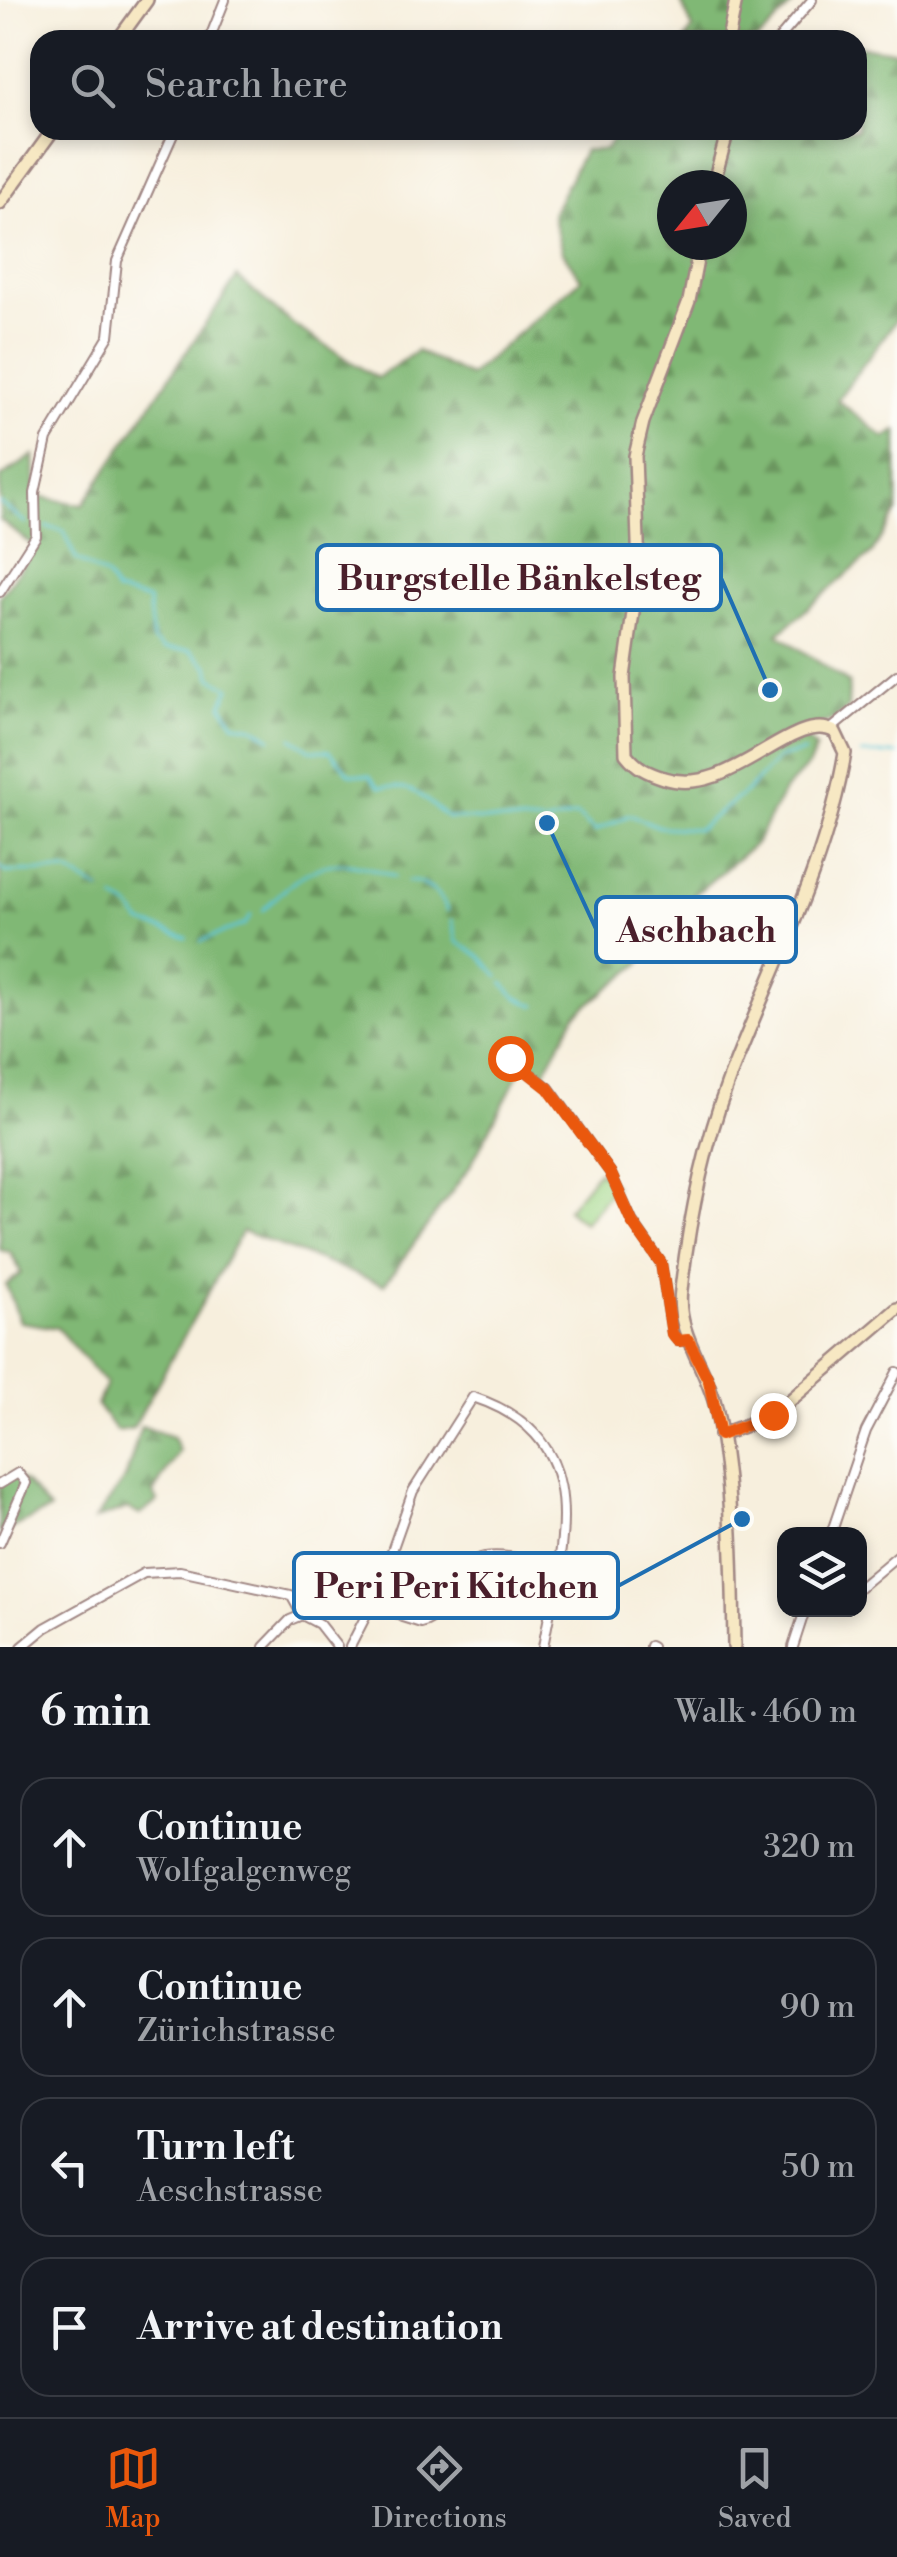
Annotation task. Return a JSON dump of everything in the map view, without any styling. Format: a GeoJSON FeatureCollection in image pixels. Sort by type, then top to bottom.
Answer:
{"type":"FeatureCollection","features":[{"type":"Feature","properties":{"kind":"street"},"geometry":{"type":"LineString","coordinates":[[125,30],[147,0]]}},
{"type":"Feature","properties":{"kind":"street"},"geometry":{"type":"LineString","coordinates":[[213,30],[226,0]]}},
{"type":"Feature","properties":{"kind":"street"},"geometry":{"type":"LineString","coordinates":[[730,30],[736,0]]}},
{"type":"Feature","properties":{"kind":"street"},"geometry":{"type":"LineString","coordinates":[[786,30],[812,0]]}},
{"type":"Feature","properties":{"kind":"street"},"geometry":{"type":"LineString","coordinates":[[0,202],[46,140]]}},
{"type":"Feature","properties":{"kind":"street"},"geometry":{"type":"LineString","coordinates":[[0,592],[36,536],[35,493],[46,439],[110,336],[118,261],[170,140]]}},
{"type":"Feature","properties":{"kind":"street"},"geometry":{"type":"LineString","coordinates":[[717,170],[725,140]]}},
{"type":"Feature","properties":{"kind":"street"},"geometry":{"type":"LineString","coordinates":[[697,260],[689,301],[643,422],[635,456],[638,570],[624,677],[626,754],[645,771],[695,784],[715,780],[774,744],[814,727],[831,729],[843,743],[844,758],[811,875],[780,964],[729,1080],[709,1142],[680,1294],[688,1340],[709,1381],[720,1435],[734,1647]]}},
{"type":"Feature","properties":{"kind":"street"},"geometry":{"type":"LineString","coordinates":[[831,729],[897,675]]}},
{"type":"Feature","properties":{"kind":"street"},"geometry":{"type":"LineString","coordinates":[[510,1058],[548,1088],[610,1172],[632,1222],[661,1263],[672,1334],[678,1341],[688,1340]]}},
{"type":"Feature","properties":{"kind":"street"},"geometry":{"type":"LineString","coordinates":[[720,1435],[773,1415],[897,1309]]}},
{"type":"Feature","properties":{"kind":"street"},"geometry":{"type":"LineString","coordinates":[[833,1527],[866,1431],[897,1372]]}},
{"type":"Feature","properties":{"kind":"street"},"geometry":{"type":"LineString","coordinates":[[350,1647],[376,1596],[413,1491],[472,1397],[527,1427],[553,1461],[566,1506],[543,1647]]}},
{"type":"Feature","properties":{"kind":"street"},"geometry":{"type":"LineString","coordinates":[[0,1484],[18,1473],[26,1483],[0,1543]]}},
{"type":"Feature","properties":{"kind":"street"},"geometry":{"type":"LineString","coordinates":[[867,1580],[897,1556]]}},
{"type":"Feature","properties":{"kind":"street"},"geometry":{"type":"LineString","coordinates":[[376,1596],[406,1620],[425,1622],[440,1612],[460,1571],[477,1560],[495,1557],[558,1566]]}},
{"type":"Feature","properties":{"kind":"street"},"geometry":{"type":"LineString","coordinates":[[22,1647],[131,1576],[159,1571],[180,1571],[278,1590],[296,1599],[302,1615],[319,1624],[336,1647]]}},
{"type":"Feature","properties":{"kind":"street"},"geometry":{"type":"LineString","coordinates":[[264,1647],[290,1620],[302,1615]]}},
{"type":"Feature","properties":{"kind":"street"},"geometry":{"type":"LineString","coordinates":[[793,1647],[804,1617]]}},
{"type":"Feature","properties":{"kind":"green space"},"geometry":{"type":"Polygon","coordinates":[[[680,0],[791,0],[793,4],[768,30],[693,29],[680,0]]]}},
{"type":"Feature","properties":{"kind":"green space"},"geometry":{"type":"Polygon","coordinates":[[[867,47],[897,51],[897,319],[837,400],[885,438],[897,430],[897,512],[872,553],[778,634],[849,683],[848,708],[836,719],[799,732],[816,748],[809,765],[784,791],[756,843],[635,945],[641,963],[576,1014],[542,1076],[524,1064],[469,1168],[384,1285],[242,1231],[133,1428],[116,1431],[97,1405],[106,1384],[57,1328],[20,1322],[6,1285],[21,1273],[10,1252],[0,1250],[0,596],[36,548],[0,520],[0,478],[34,455],[36,496],[83,505],[237,277],[295,326],[377,378],[417,351],[469,376],[581,279],[562,251],[552,214],[584,150],[605,150],[612,140],[867,140],[867,47]]]}},
{"type":"Feature","properties":{"kind":"green space"},"geometry":{"type":"Polygon","coordinates":[[[598,1171],[615,1186],[584,1223],[567,1209],[598,1171]]]}},
{"type":"Feature","properties":{"kind":"green space"},"geometry":{"type":"Polygon","coordinates":[[[141,1426],[173,1437],[179,1451],[153,1493],[158,1501],[140,1515],[127,1508],[95,1520],[126,1477],[141,1426]]]}},
{"type":"Feature","properties":{"kind":"green space"},"geometry":{"type":"Polygon","coordinates":[[[12,1474],[26,1483],[50,1510],[0,1533],[0,1484],[12,1474]]]}},
{"type":"Feature","properties":{"kind":"waterway"},"geometry":{"type":"LineString","coordinates":[[0,503],[26,523]]}},
{"type":"Feature","properties":{"kind":"waterway"},"geometry":{"type":"LineString","coordinates":[[47,527],[64,531],[76,559],[107,577],[116,592],[148,600],[153,641],[164,649],[190,650],[209,667],[211,677],[230,688],[222,705],[235,724],[254,727],[271,738]]}},
{"type":"Feature","properties":{"kind":"waterway"},"geometry":{"type":"LineString","coordinates":[[292,738],[310,750],[330,751],[350,774],[370,776],[379,787],[411,790],[448,818],[547,823],[577,815],[595,831],[630,815],[660,827],[698,829],[749,789],[778,758],[804,752]]}},
{"type":"Feature","properties":{"kind":"waterway"},"geometry":{"type":"LineString","coordinates":[[861,754],[897,754]]}},
{"type":"Feature","properties":{"kind":"waterway"},"geometry":{"type":"LineString","coordinates":[[263,910],[295,881],[323,866],[354,865],[395,877]]}},
{"type":"Feature","properties":{"kind":"waterway"},"geometry":{"type":"LineString","coordinates":[[0,867],[6,872],[67,871],[100,890]]}},
{"type":"Feature","properties":{"kind":"waterway"},"geometry":{"type":"LineString","coordinates":[[408,881],[432,890],[447,911]]}},
{"type":"Feature","properties":{"kind":"waterway"},"geometry":{"type":"LineString","coordinates":[[114,899],[131,908],[140,922],[187,938]]}},
{"type":"Feature","properties":{"kind":"waterway"},"geometry":{"type":"LineString","coordinates":[[201,941],[245,924],[251,915]]}},
{"type":"Feature","properties":{"kind":"waterway"},"geometry":{"type":"LineString","coordinates":[[452,920],[457,942],[480,956],[498,976]]}},
{"type":"Feature","properties":{"kind":"waterway"},"geometry":{"type":"LineString","coordinates":[[503,983],[516,997],[536,1006]]}},
{"type":"Feature","properties":{"kind":"place","name":"Burgstelle Bänkelsteg"},"geometry":{"type":"Point","coordinates":[770,690]}},
{"type":"Feature","properties":{"kind":"place","name":"Aschbach"},"geometry":{"type":"Point","coordinates":[547,823]}},
{"type":"Feature","properties":{"kind":"place","name":"Peri Peri Kitchen"},"geometry":{"type":"Point","coordinates":[742,1519]}},
{"type":"Feature","properties":{"kind":"route"},"geometry":{"type":"LineString","coordinates":[[510,1058],[548,1088],[610,1172],[632,1222],[661,1263],[672,1334],[678,1341],[688,1340],[709,1381],[720,1435],[753,1426],[773,1415]]}}]}
